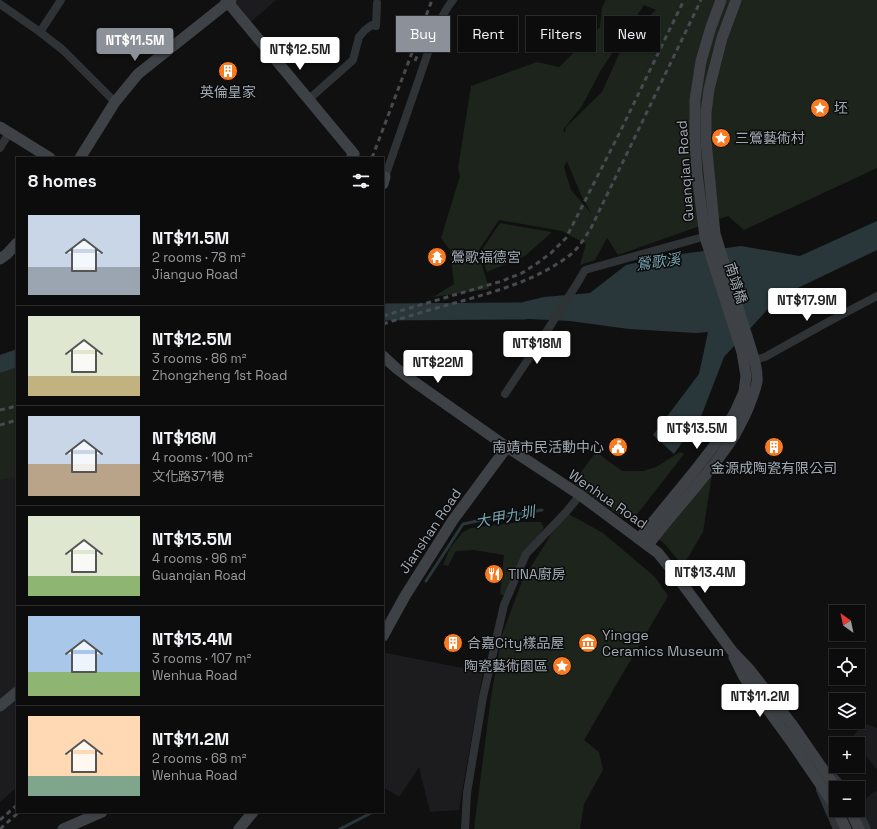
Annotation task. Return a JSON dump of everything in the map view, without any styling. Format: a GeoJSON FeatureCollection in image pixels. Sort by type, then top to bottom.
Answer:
{"type":"FeatureCollection","features":[{"type":"Feature","properties":{"kind":"street"},"geometry":{"type":"LineString","coordinates":[[40,32],[61,0]]}},
{"type":"Feature","properties":{"kind":"street"},"geometry":{"type":"LineString","coordinates":[[384,179],[441,19],[449,4],[453,0]]}},
{"type":"Feature","properties":{"kind":"street","name":"Guanqian Road"},"geometry":{"type":"LineString","coordinates":[[711,240],[697,174],[695,100],[701,61],[721,0]]}},
{"type":"Feature","properties":{"kind":"street","name":"Guanqian Road"},"geometry":{"type":"LineString","coordinates":[[711,240],[706,113],[709,89],[722,38],[736,0]]}},
{"type":"Feature","properties":{"kind":"street"},"geometry":{"type":"LineString","coordinates":[[81,157],[115,102],[138,74],[228,1],[353,156]]}},
{"type":"Feature","properties":{"kind":"street"},"geometry":{"type":"LineString","coordinates":[[308,100],[353,60],[359,37],[372,25],[376,26],[378,3]]}},
{"type":"Feature","properties":{"kind":"street"},"geometry":{"type":"LineString","coordinates":[[1,6],[40,32],[63,50],[115,102]]}},
{"type":"Feature","properties":{"kind":"street"},"geometry":{"type":"LineString","coordinates":[[0,148],[5,130],[48,157]]}},
{"type":"Feature","properties":{"kind":"street"},"geometry":{"type":"LineString","coordinates":[[505,394],[585,270],[711,240]]}},
{"type":"Feature","properties":{"kind":"street","name":"南靖橋"},"geometry":{"type":"LineString","coordinates":[[711,240],[748,356]]}},
{"type":"Feature","properties":{"kind":"street"},"geometry":{"type":"LineString","coordinates":[[2,254],[16,244]]}},
{"type":"Feature","properties":{"kind":"street"},"geometry":{"type":"LineString","coordinates":[[643,542],[665,522],[692,492],[727,447],[740,424],[753,397],[757,381],[748,356],[765,357],[877,296]]}},
{"type":"Feature","properties":{"kind":"street","name":"Wenhua Road"},"geometry":{"type":"LineString","coordinates":[[384,357],[396,368],[507,447],[580,496],[658,553],[676,574],[732,651],[744,677],[817,769]]}},
{"type":"Feature","properties":{"kind":"street","name":"Jianshan Road"},"geometry":{"type":"LineString","coordinates":[[384,634],[405,596],[453,520],[507,447]]}},
{"type":"Feature","properties":{"kind":"street"},"geometry":{"type":"LineString","coordinates":[[466,829],[467,793],[483,697],[504,605],[526,554],[580,496]]}},
{"type":"Feature","properties":{"kind":"street"},"geometry":{"type":"LineString","coordinates":[[0,706],[16,693]]}},
{"type":"Feature","properties":{"kind":"street"},"geometry":{"type":"LineString","coordinates":[[817,769],[829,781]]}},
{"type":"Feature","properties":{"kind":"street"},"geometry":{"type":"LineString","coordinates":[[817,769],[832,776],[837,781]]}},
{"type":"Feature","properties":{"kind":"street"},"geometry":{"type":"LineString","coordinates":[[817,769],[829,797]]}},
{"type":"Feature","properties":{"kind":"street"},"geometry":{"type":"LineString","coordinates":[[817,769],[837,829]]}},
{"type":"Feature","properties":{"kind":"street"},"geometry":{"type":"LineString","coordinates":[[63,829],[100,813]]}},
{"type":"Feature","properties":{"kind":"street"},"geometry":{"type":"LineString","coordinates":[[239,829],[252,813]]}},
{"type":"Feature","properties":{"kind":"street"},"geometry":{"type":"LineString","coordinates":[[840,817],[846,829]]}},
{"type":"Feature","properties":{"kind":"street"},"geometry":{"type":"LineString","coordinates":[[853,817],[859,829]]}},
{"type":"Feature","properties":{"kind":"street"},"geometry":{"type":"LineString","coordinates":[[861,817],[867,829]]}},
{"type":"Feature","properties":{"kind":"shaded area"},"geometry":{"type":"Polygon","coordinates":[[[233,0],[276,0],[251,22],[233,0]]]}},
{"type":"Feature","properties":{"kind":"shaded area","name":"三鶯藝術村"},"geometry":{"type":"Polygon","coordinates":[[[606,0],[877,0],[877,168],[744,230],[728,216],[618,255],[607,238],[595,260],[580,265],[586,244],[562,231],[499,220],[478,251],[489,289],[433,297],[454,284],[450,250],[441,238],[460,176],[458,168],[471,86],[537,62],[559,67],[574,52],[596,52],[596,31],[600,27],[602,7],[606,0]],[[644,5],[637,16],[604,16],[604,52],[613,52],[601,70],[582,106],[563,130],[565,133],[566,127],[602,92],[620,52],[660,52],[660,16],[649,16],[656,10],[644,5]],[[567,161],[564,167],[571,190],[591,213],[581,195],[567,161]]]}},
{"type":"Feature","properties":{"kind":"shaded area"},"geometry":{"type":"Polygon","coordinates":[[[500,223],[552,232],[525,256],[487,272],[480,253],[500,223]]]}},
{"type":"Feature","properties":{"kind":"shaded area"},"geometry":{"type":"Polygon","coordinates":[[[16,363],[16,477],[0,480],[0,370],[16,363]]]}},
{"type":"Feature","properties":{"kind":"shaded area"},"geometry":{"type":"Polygon","coordinates":[[[596,452],[622,471],[643,471],[656,467],[680,452],[684,454],[635,517],[623,518],[573,483],[596,452]]]}},
{"type":"Feature","properties":{"kind":"shaded area"},"geometry":{"type":"Polygon","coordinates":[[[712,475],[703,532],[683,566],[664,543],[658,539],[712,475]]]}},
{"type":"Feature","properties":{"kind":"shaded area"},"geometry":{"type":"Polygon","coordinates":[[[16,476],[16,788],[0,802],[0,479],[16,476]]]}},
{"type":"Feature","properties":{"kind":"shaded area","name":"陶瓷藝術園區"},"geometry":{"type":"Polygon","coordinates":[[[565,512],[603,533],[655,577],[668,596],[584,740],[599,752],[603,770],[584,804],[580,829],[474,829],[491,697],[502,635],[522,581],[565,512]]]}},
{"type":"Feature","properties":{"kind":"shaded area"},"geometry":{"type":"Polygon","coordinates":[[[520,522],[541,522],[544,528],[531,548],[505,596],[500,594],[504,555],[474,550],[456,551],[448,566],[443,565],[450,548],[463,532],[471,528],[520,522]]]}},
{"type":"Feature","properties":{"kind":"shaded area"},"geometry":{"type":"Polygon","coordinates":[[[386,653],[483,672],[459,810],[430,812],[419,767],[399,797],[384,788],[384,656],[386,653]]]}},
{"type":"Feature","properties":{"kind":"shaded area"},"geometry":{"type":"Polygon","coordinates":[[[865,724],[877,728],[877,770],[865,754],[865,737],[853,737],[859,729],[865,729],[865,724]]]}},
{"type":"Feature","properties":{"kind":"shaded area"},"geometry":{"type":"Polygon","coordinates":[[[877,790],[877,829],[872,829],[865,816],[865,799],[877,790]]]}},
{"type":"Feature","properties":{"kind":"water"},"geometry":{"type":"Polygon","coordinates":[[[877,221],[877,250],[779,297],[724,357],[702,414],[674,454],[653,435],[699,374],[708,332],[696,333],[629,329],[570,321],[529,319],[523,302],[544,297],[590,293],[626,265],[674,255],[741,246],[800,256],[877,221]]]}},
{"type":"Feature","properties":{"kind":"waterway","name":"鶯歌溪"},"geometry":{"type":"LineString","coordinates":[[384,312],[523,311],[549,307]]}},
{"type":"Feature","properties":{"kind":"waterway","name":"鶯歌溪"},"geometry":{"type":"LineString","coordinates":[[0,364],[16,358]]}},
{"type":"Feature","properties":{"kind":"waterway","name":"大甲九圳"},"geometry":{"type":"LineString","coordinates":[[426,581],[463,524],[542,510]]}},
{"type":"Feature","properties":{"kind":"waterway","name":"大甲九圳"},"geometry":{"type":"LineString","coordinates":[[340,829],[371,813]]}},
{"type":"Feature","properties":{"kind":"railway"},"geometry":{"type":"LineString","coordinates":[[372,157],[432,0]]}},
{"type":"Feature","properties":{"kind":"railway"},"geometry":{"type":"LineString","coordinates":[[384,316],[502,281],[522,273],[551,253],[566,238],[620,132],[684,0]]}},
{"type":"Feature","properties":{"kind":"railway"},"geometry":{"type":"LineString","coordinates":[[384,324],[491,293],[519,283],[545,271],[573,252],[591,228],[701,0]]}},
{"type":"Feature","properties":{"kind":"railway"},"geometry":{"type":"LineString","coordinates":[[415,61],[419,52]]}},
{"type":"Feature","properties":{"kind":"railway"},"geometry":{"type":"LineString","coordinates":[[0,410],[16,406]]}},
{"type":"Feature","properties":{"kind":"railway"},"geometry":{"type":"LineString","coordinates":[[0,425],[16,420]]}},
{"type":"Feature","properties":{"kind":"railway"},"geometry":{"type":"LineString","coordinates":[[0,820],[16,806]]}},
{"type":"Feature","properties":{"kind":"railway"},"geometry":{"type":"LineString","coordinates":[[0,829],[18,813]]}},
{"type":"Feature","properties":{"kind":"place","name":"英倫皇家"},"geometry":{"type":"Point","coordinates":[228,71]}},
{"type":"Feature","properties":{"kind":"place","name":"坯"},"geometry":{"type":"Point","coordinates":[820,108]}},
{"type":"Feature","properties":{"kind":"place","name":"三鶯藝術村"},"geometry":{"type":"Point","coordinates":[721,138]}},
{"type":"Feature","properties":{"kind":"place","name":"鶯歌福德宮"},"geometry":{"type":"Point","coordinates":[437,257]}},
{"type":"Feature","properties":{"kind":"place","name":"南靖市民活動中心"},"geometry":{"type":"Point","coordinates":[618,447]}},
{"type":"Feature","properties":{"kind":"place","name":"金源成陶瓷有限公司"},"geometry":{"type":"Point","coordinates":[774,447]}},
{"type":"Feature","properties":{"kind":"place","name":"TINA廚房"},"geometry":{"type":"Point","coordinates":[494,574]}},
{"type":"Feature","properties":{"kind":"place","name":"合嘉City樣品屋"},"geometry":{"type":"Point","coordinates":[453,643]}},
{"type":"Feature","properties":{"kind":"place","name":"Yingge Ceramics Museum"},"geometry":{"type":"Point","coordinates":[588,643]}},
{"type":"Feature","properties":{"kind":"place","name":"陶瓷藝術園區"},"geometry":{"type":"Point","coordinates":[562,666]}}]}
